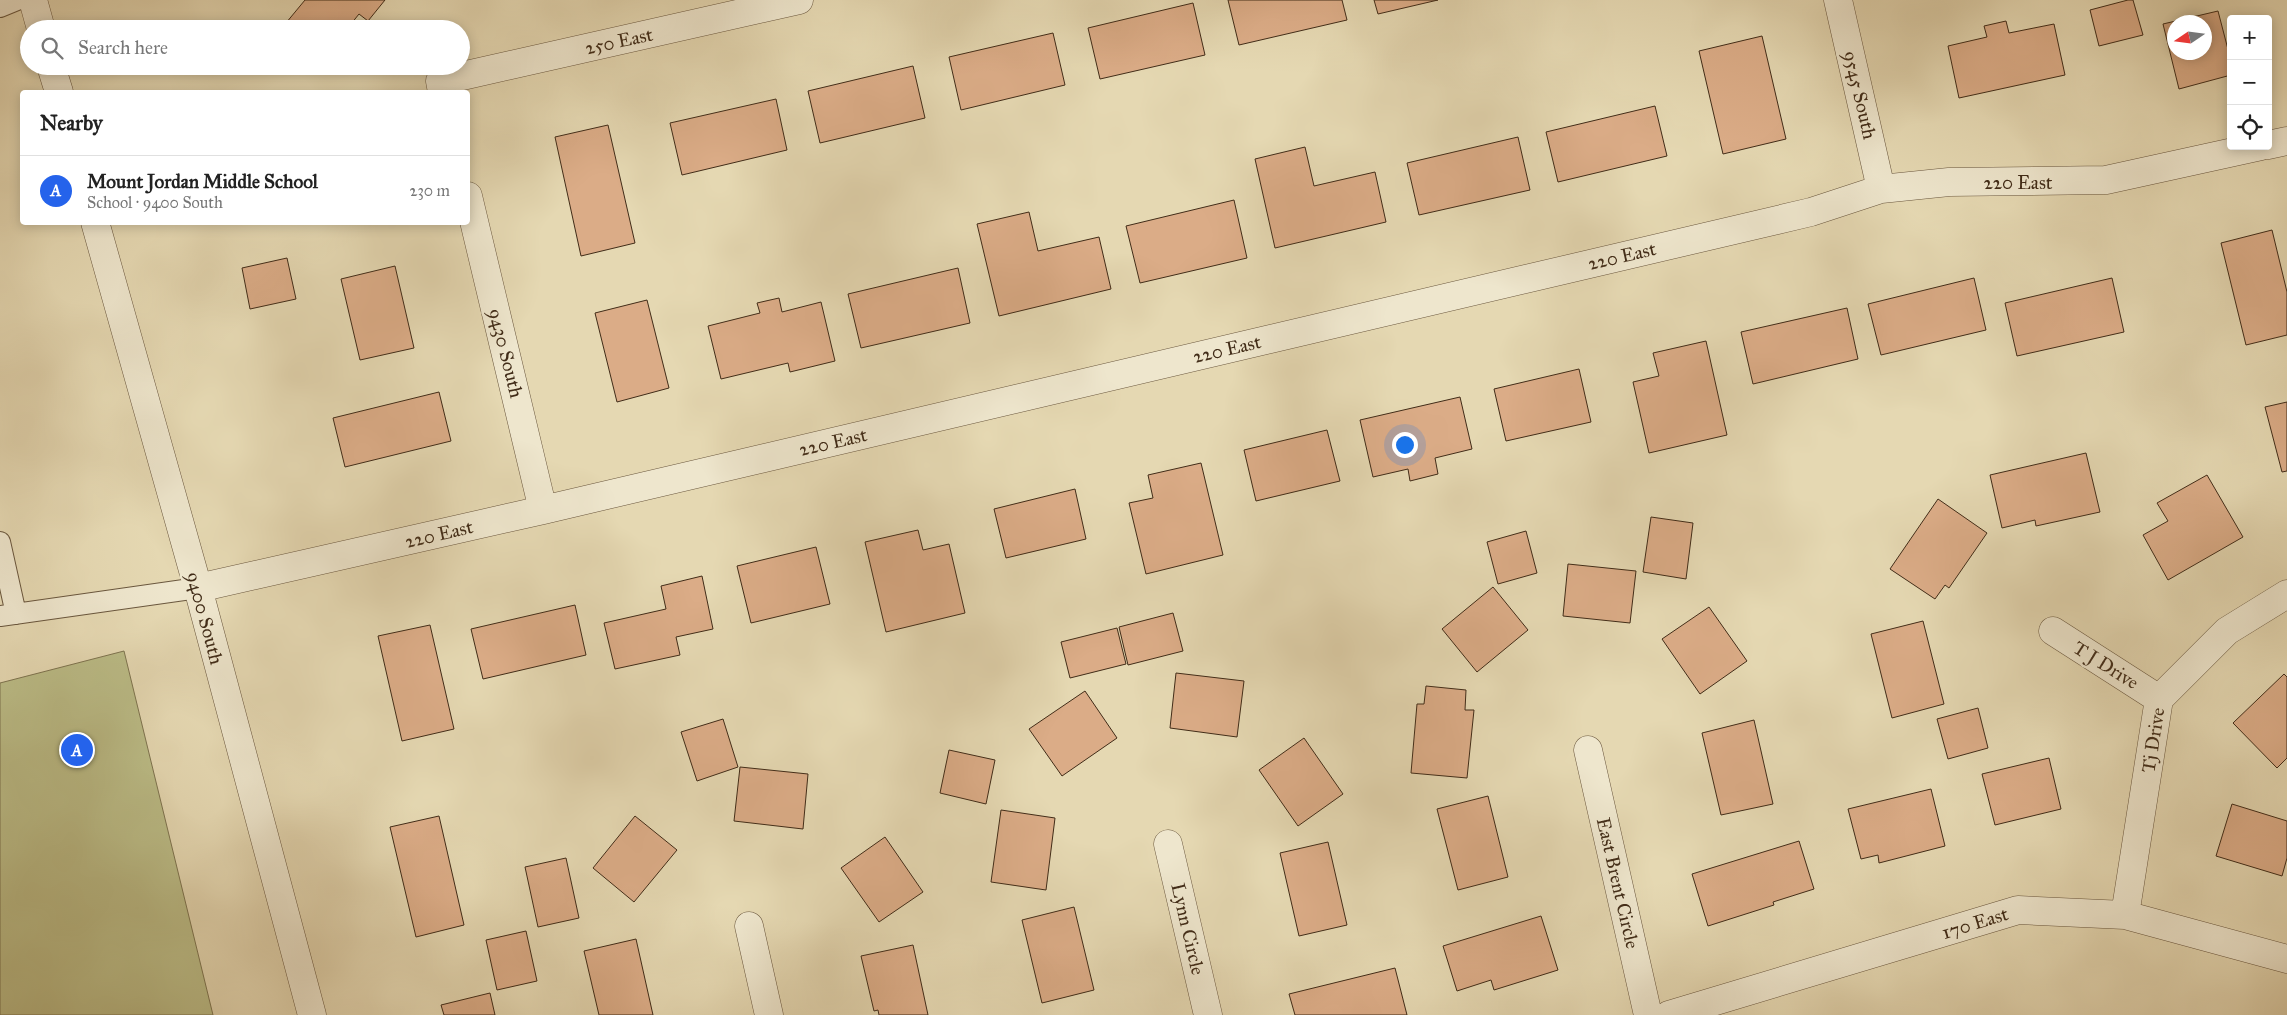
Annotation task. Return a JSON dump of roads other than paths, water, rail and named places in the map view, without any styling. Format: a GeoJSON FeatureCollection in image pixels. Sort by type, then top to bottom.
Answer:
{"type":"FeatureCollection","features":[{"type":"Feature","properties":{"kind":"street"},"geometry":{"type":"LineString","coordinates":[[33,0],[39,20]]}},
{"type":"Feature","properties":{"kind":"street","name":"250 East"},"geometry":{"type":"LineString","coordinates":[[441,87],[751,6],[799,0]]}},
{"type":"Feature","properties":{"kind":"street","name":"9545 South"},"geometry":{"type":"LineString","coordinates":[[1838,0],[1881,189]]}},
{"type":"Feature","properties":{"kind":"street"},"geometry":{"type":"LineString","coordinates":[[53,75],[57,90]]}},
{"type":"Feature","properties":{"kind":"street"},"geometry":{"type":"LineString","coordinates":[[2272,144],[2287,141]]}},
{"type":"Feature","properties":{"kind":"street","name":"220 East"},"geometry":{"type":"LineString","coordinates":[[198,588],[543,510],[1811,212],[1881,189],[1949,182],[2106,180],[2243,150]]}},
{"type":"Feature","properties":{"kind":"street","name":"9430 South"},"geometry":{"type":"LineString","coordinates":[[470,204],[543,510]]}},
{"type":"Feature","properties":{"kind":"street","name":"9400 South"},"geometry":{"type":"LineString","coordinates":[[96,225],[198,588],[312,1015]]}},
{"type":"Feature","properties":{"kind":"street","name":"Tj Drive"},"geometry":{"type":"LineString","coordinates":[[2125,915],[2159,699],[2227,631],[2287,594]]}},
{"type":"Feature","properties":{"kind":"street","name":"T J Drive"},"geometry":{"type":"LineString","coordinates":[[2053,631],[2159,699]]}},
{"type":"Feature","properties":{"kind":"street","name":"East Brent Circle"},"geometry":{"type":"LineString","coordinates":[[1588,750],[1648,1015]]}},
{"type":"Feature","properties":{"kind":"street","name":"Lynn Circle"},"geometry":{"type":"LineString","coordinates":[[1168,844],[1208,1015]]}},
{"type":"Feature","properties":{"kind":"street","name":"170 East"},"geometry":{"type":"LineString","coordinates":[[1669,1015],[2018,910],[2125,915],[2287,959]]}},
{"type":"Feature","properties":{"kind":"street"},"geometry":{"type":"LineString","coordinates":[[749,926],[769,1015]]}},
{"type":"Feature","properties":{"kind":"lane"},"geometry":{"type":"LineString","coordinates":[[0,7],[18,0]]}},
{"type":"Feature","properties":{"kind":"lane"},"geometry":{"type":"LineString","coordinates":[[0,542],[8,615],[198,588]]}},
{"type":"Feature","properties":{"kind":"place","name":"Mount Jordan Middle School"},"geometry":{"type":"Point","coordinates":[77,750]}}]}
